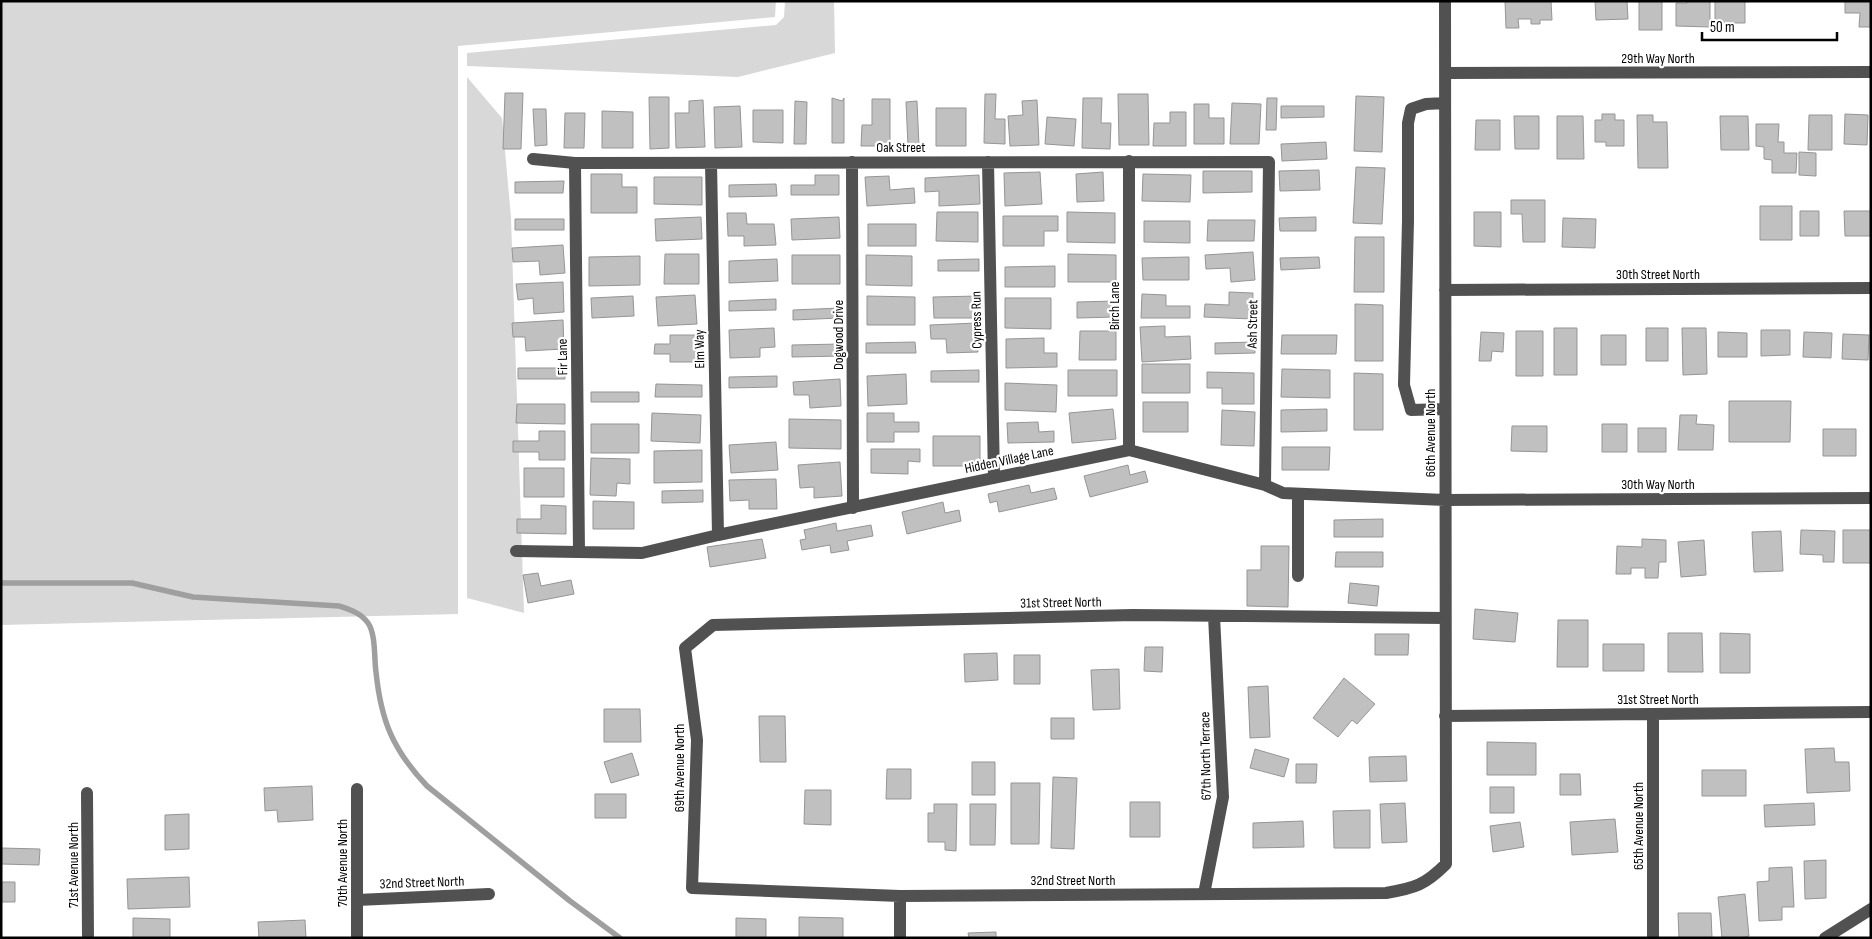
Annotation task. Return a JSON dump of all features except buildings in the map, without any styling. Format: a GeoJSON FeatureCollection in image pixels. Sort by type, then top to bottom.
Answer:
{"type":"FeatureCollection","features":[{"type":"Feature","properties":{"kind":"street","name":"66th Avenue North"},"geometry":{"type":"LineString","coordinates":[[1445,1],[1446,864]]}},
{"type":"Feature","properties":{"kind":"street","name":"29th Way North"},"geometry":{"type":"LineString","coordinates":[[1445,73],[1871,72]]}},
{"type":"Feature","properties":{"kind":"street"},"geometry":{"type":"LineString","coordinates":[[1445,103],[1426,104],[1411,109],[1408,123],[1404,386],[1411,410],[1445,409]]}},
{"type":"Feature","properties":{"kind":"street","name":"Oak Street"},"geometry":{"type":"LineString","coordinates":[[533,160],[575,163],[1269,162]]}},
{"type":"Feature","properties":{"kind":"street","name":"Birch Lane"},"geometry":{"type":"LineString","coordinates":[[1129,161],[1129,450]]}},
{"type":"Feature","properties":{"kind":"street","name":"Dogwood Drive"},"geometry":{"type":"LineString","coordinates":[[852,162],[853,508]]}},
{"type":"Feature","properties":{"kind":"street","name":"Cypress Run"},"geometry":{"type":"LineString","coordinates":[[988,162],[994,478]]}},
{"type":"Feature","properties":{"kind":"street","name":"Ash Street"},"geometry":{"type":"LineString","coordinates":[[1265,485],[1269,162]]}},
{"type":"Feature","properties":{"kind":"street","name":"Fir Lane"},"geometry":{"type":"LineString","coordinates":[[575,163],[579,552]]}},
{"type":"Feature","properties":{"kind":"street","name":"Elm Way"},"geometry":{"type":"LineString","coordinates":[[711,163],[718,535]]}},
{"type":"Feature","properties":{"kind":"street","name":"30th Street North"},"geometry":{"type":"LineString","coordinates":[[1445,290],[1871,288]]}},
{"type":"Feature","properties":{"kind":"street","name":"Hidden Village Lane"},"geometry":{"type":"LineString","coordinates":[[516,551],[642,553],[718,535],[1129,450],[1265,485],[1283,493],[1445,500]]}},
{"type":"Feature","properties":{"kind":"street"},"geometry":{"type":"LineString","coordinates":[[1298,494],[1298,576]]}},
{"type":"Feature","properties":{"kind":"street","name":"30th Way North"},"geometry":{"type":"LineString","coordinates":[[1445,500],[1871,498]]}},
{"type":"Feature","properties":{"kind":"street","name":"31st Street North"},"geometry":{"type":"LineString","coordinates":[[685,648],[713,625],[1134,615],[1445,618]]}},
{"type":"Feature","properties":{"kind":"street","name":"67th North Terrace"},"geometry":{"type":"LineString","coordinates":[[1204,894],[1223,797],[1214,616]]}},
{"type":"Feature","properties":{"kind":"street","name":"69th Avenue North"},"geometry":{"type":"LineString","coordinates":[[685,648],[697,740],[692,888]]}},
{"type":"Feature","properties":{"kind":"street","name":"31st Street North"},"geometry":{"type":"LineString","coordinates":[[1445,716],[1871,712]]}},
{"type":"Feature","properties":{"kind":"street","name":"65th Avenue North"},"geometry":{"type":"LineString","coordinates":[[1653,714],[1653,938]]}},
{"type":"Feature","properties":{"kind":"street","name":"70th Avenue North"},"geometry":{"type":"LineString","coordinates":[[357,789],[357,938]]}},
{"type":"Feature","properties":{"kind":"street","name":"71st Avenue North"},"geometry":{"type":"LineString","coordinates":[[87,793],[88,938]]}},
{"type":"Feature","properties":{"kind":"street","name":"32nd Street North"},"geometry":{"type":"LineString","coordinates":[[692,888],[900,896],[1386,893],[1412,889],[1432,878],[1446,864]]}},
{"type":"Feature","properties":{"kind":"street","name":"32nd Street North"},"geometry":{"type":"LineString","coordinates":[[357,900],[489,894]]}},
{"type":"Feature","properties":{"kind":"street"},"geometry":{"type":"LineString","coordinates":[[900,896],[900,938]]}},
{"type":"Feature","properties":{"kind":"street"},"geometry":{"type":"LineString","coordinates":[[1825,938],[1871,910]]}},
{"type":"Feature","properties":{"kind":"shaded area"},"geometry":{"type":"Polygon","coordinates":[[[1,1],[776,1],[775,17],[458,46],[458,614],[1,625],[1,1]]]}},
{"type":"Feature","properties":{"kind":"shaded area"},"geometry":{"type":"Polygon","coordinates":[[[785,1],[834,1],[835,53],[738,77],[467,66],[467,53],[776,25],[784,17],[785,1]]]}},
{"type":"Feature","properties":{"kind":"shaded area"},"geometry":{"type":"Polygon","coordinates":[[[467,77],[502,118],[511,217],[524,613],[467,598],[467,77]]]}},
{"type":"Feature","properties":{"kind":"waterway"},"geometry":{"type":"LineString","coordinates":[[1,583],[132,583],[193,597],[339,606],[355,612],[371,628],[378,689],[385,720],[397,747],[415,773],[427,786],[570,901],[620,938]]}}]}
